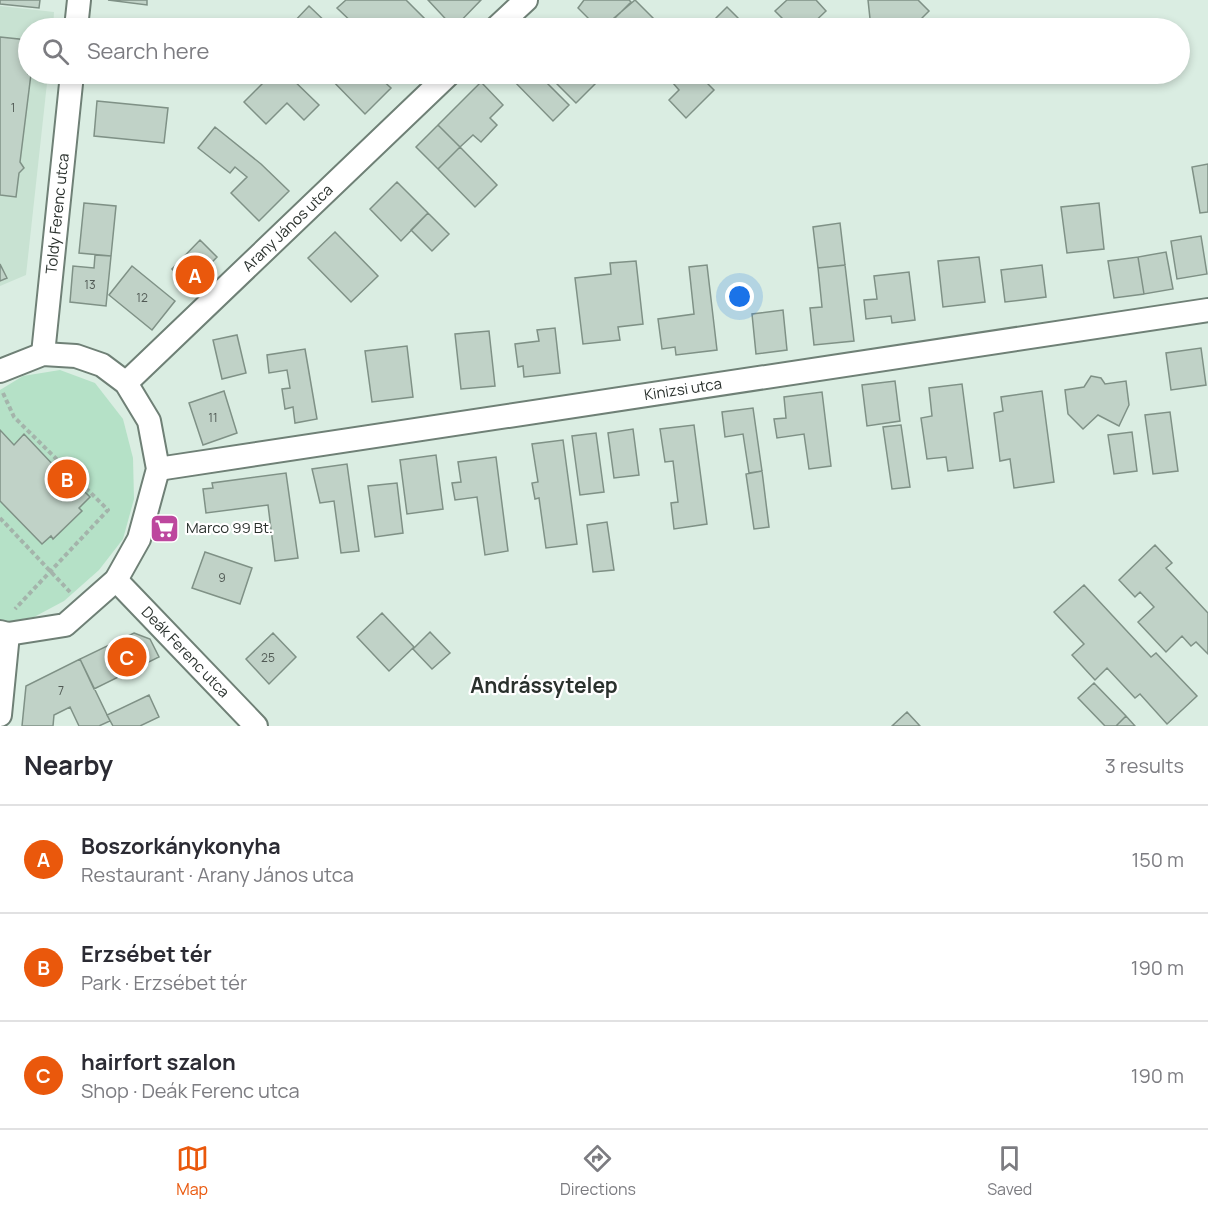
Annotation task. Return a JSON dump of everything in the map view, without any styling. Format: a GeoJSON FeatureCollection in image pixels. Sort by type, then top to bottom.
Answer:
{"type":"FeatureCollection","features":[{"type":"Feature","properties":{"kind":"street"},"geometry":{"type":"LineString","coordinates":[[77,18],[79,0]]}},
{"type":"Feature","properties":{"kind":"street"},"geometry":{"type":"LineString","coordinates":[[507,18],[526,0]]}},
{"type":"Feature","properties":{"kind":"street","name":"Toldy Ferenc utca"},"geometry":{"type":"LineString","coordinates":[[43,354],[71,84]]}},
{"type":"Feature","properties":{"kind":"street","name":"Arany János utca"},"geometry":{"type":"LineString","coordinates":[[126,383],[439,84]]}},
{"type":"Feature","properties":{"kind":"street","name":"Kinizsi utca"},"geometry":{"type":"LineString","coordinates":[[158,470],[1208,310]]}},
{"type":"Feature","properties":{"kind":"street"},"geometry":{"type":"LineString","coordinates":[[0,370],[43,354],[76,356],[102,365],[126,383],[149,421],[158,470],[139,539],[116,580],[86,609],[65,625],[6,627],[0,715]]}},
{"type":"Feature","properties":{"kind":"street","name":"Deák Ferenc utca"},"geometry":{"type":"LineString","coordinates":[[116,580],[256,726]]}},
{"type":"Feature","properties":{"kind":"path"},"geometry":{"type":"LineString","coordinates":[[0,387],[14,417],[108,510],[49,570],[6,627]]}},
{"type":"Feature","properties":{"kind":"path"},"geometry":{"type":"LineString","coordinates":[[0,518],[86,609]]}},
{"type":"Feature","properties":{"kind":"shaded area"},"geometry":{"type":"Polygon","coordinates":[[[0,6],[54,12],[54,18],[18,18],[18,84],[47,84],[26,275],[0,286],[0,6]]]}},
{"type":"Feature","properties":{"kind":"shaded area"},"geometry":{"type":"Polygon","coordinates":[[[60,370],[95,383],[123,419],[133,458],[134,499],[123,539],[99,570],[64,601],[34,617],[0,623],[0,390],[23,376],[60,370]]]}},
{"type":"Feature","properties":{"kind":"building"},"geometry":{"type":"Polygon","coordinates":[[[0,0],[40,0],[39,8],[0,4],[0,0]]]}},
{"type":"Feature","properties":{"kind":"building"},"geometry":{"type":"Polygon","coordinates":[[[108,0],[147,0],[147,5],[108,0]]]}},
{"type":"Feature","properties":{"kind":"building"},"geometry":{"type":"Polygon","coordinates":[[[346,0],[406,0],[424,18],[348,18],[337,8],[346,0]]]}},
{"type":"Feature","properties":{"kind":"building"},"geometry":{"type":"Polygon","coordinates":[[[428,0],[481,0],[464,18],[445,18],[428,0]]]}},
{"type":"Feature","properties":{"kind":"building"},"geometry":{"type":"Polygon","coordinates":[[[584,0],[629,0],[631,2],[615,18],[588,18],[578,8],[584,0]]]}},
{"type":"Feature","properties":{"kind":"building"},"geometry":{"type":"Polygon","coordinates":[[[635,0],[653,18],[614,18],[635,0]]]}},
{"type":"Feature","properties":{"kind":"building"},"geometry":{"type":"Polygon","coordinates":[[[787,0],[816,0],[826,11],[819,18],[782,18],[775,11],[787,0]]]}},
{"type":"Feature","properties":{"kind":"building"},"geometry":{"type":"Polygon","coordinates":[[[868,0],[918,0],[929,11],[922,18],[870,18],[868,0]]]}},
{"type":"Feature","properties":{"kind":"building"},"geometry":{"type":"Polygon","coordinates":[[[309,6],[322,18],[298,18],[309,6]]]}},
{"type":"Feature","properties":{"kind":"building"},"geometry":{"type":"Polygon","coordinates":[[[727,7],[738,18],[716,18],[727,7]]]}},
{"type":"Feature","properties":{"kind":"building"},"geometry":{"type":"Polygon","coordinates":[[[0,37],[18,39],[18,84],[30,84],[20,162],[24,168],[19,173],[16,197],[0,195],[0,37]]]}},
{"type":"Feature","properties":{"kind":"building"},"geometry":{"type":"Polygon","coordinates":[[[262,84],[297,84],[319,105],[304,120],[287,103],[266,124],[244,102],[262,84]]]}},
{"type":"Feature","properties":{"kind":"building"},"geometry":{"type":"Polygon","coordinates":[[[336,84],[387,84],[391,88],[365,114],[336,84]]]}},
{"type":"Feature","properties":{"kind":"building"},"geometry":{"type":"Polygon","coordinates":[[[479,84],[483,84],[503,105],[490,118],[497,125],[481,142],[473,135],[460,147],[438,125],[479,84]]]}},
{"type":"Feature","properties":{"kind":"building"},"geometry":{"type":"Polygon","coordinates":[[[517,84],[548,84],[569,105],[553,121],[517,84]]]}},
{"type":"Feature","properties":{"kind":"building"},"geometry":{"type":"Polygon","coordinates":[[[557,84],[595,84],[576,103],[557,84]]]}},
{"type":"Feature","properties":{"kind":"building"},"geometry":{"type":"Polygon","coordinates":[[[674,84],[708,84],[714,90],[686,118],[669,100],[679,90],[674,84]]]}},
{"type":"Feature","properties":{"kind":"building"},"geometry":{"type":"Polygon","coordinates":[[[97,101],[168,108],[164,143],[94,136],[97,101]]]}},
{"type":"Feature","properties":{"kind":"building"},"geometry":{"type":"Polygon","coordinates":[[[438,125],[460,147],[438,169],[416,147],[438,125]]]}},
{"type":"Feature","properties":{"kind":"building"},"geometry":{"type":"Polygon","coordinates":[[[215,127],[261,164],[289,191],[259,221],[231,193],[247,177],[235,167],[230,173],[198,148],[215,127]]]}},
{"type":"Feature","properties":{"kind":"building"},"geometry":{"type":"Polygon","coordinates":[[[460,147],[497,185],[475,207],[438,169],[460,147]]]}},
{"type":"Feature","properties":{"kind":"building"},"geometry":{"type":"Polygon","coordinates":[[[1208,164],[1208,212],[1200,213],[1192,167],[1208,164]]]}},
{"type":"Feature","properties":{"kind":"building"},"geometry":{"type":"Polygon","coordinates":[[[397,182],[428,213],[401,241],[370,209],[397,182]]]}},
{"type":"Feature","properties":{"kind":"building"},"geometry":{"type":"Polygon","coordinates":[[[84,203],[116,206],[111,256],[79,253],[84,203]]]}},
{"type":"Feature","properties":{"kind":"building"},"geometry":{"type":"Polygon","coordinates":[[[1099,203],[1104,249],[1067,253],[1061,207],[1099,203]]]}},
{"type":"Feature","properties":{"kind":"building"},"geometry":{"type":"Polygon","coordinates":[[[428,213],[449,234],[432,251],[411,230],[428,213]]]}},
{"type":"Feature","properties":{"kind":"building"},"geometry":{"type":"Polygon","coordinates":[[[840,223],[845,265],[818,268],[813,227],[840,223]]]}},
{"type":"Feature","properties":{"kind":"building"},"geometry":{"type":"Polygon","coordinates":[[[335,232],[378,276],[351,302],[308,258],[335,232]]]}},
{"type":"Feature","properties":{"kind":"building"},"geometry":{"type":"Polygon","coordinates":[[[1201,236],[1207,274],[1177,279],[1171,241],[1201,236]]]}},
{"type":"Feature","properties":{"kind":"building"},"geometry":{"type":"Polygon","coordinates":[[[200,240],[217,257],[189,286],[172,269],[200,240]]]}},
{"type":"Feature","properties":{"kind":"building"},"geometry":{"type":"Polygon","coordinates":[[[1166,252],[1173,289],[1144,294],[1138,257],[1166,252]]]}},
{"type":"Feature","properties":{"kind":"building"},"geometry":{"type":"Polygon","coordinates":[[[95,255],[111,256],[106,306],[70,302],[73,266],[94,268],[95,255]]]}},
{"type":"Feature","properties":{"kind":"building"},"geometry":{"type":"Polygon","coordinates":[[[979,257],[985,302],[943,307],[938,261],[979,257]]]}},
{"type":"Feature","properties":{"kind":"building"},"geometry":{"type":"Polygon","coordinates":[[[1138,257],[1144,294],[1114,298],[1108,261],[1138,257]]]}},
{"type":"Feature","properties":{"kind":"building"},"geometry":{"type":"Polygon","coordinates":[[[636,261],[643,324],[618,327],[620,340],[583,344],[575,278],[611,274],[610,263],[636,261]]]}},
{"type":"Feature","properties":{"kind":"building"},"geometry":{"type":"Polygon","coordinates":[[[0,264],[7,278],[0,281],[0,264]]]}},
{"type":"Feature","properties":{"kind":"building"},"geometry":{"type":"Polygon","coordinates":[[[707,265],[717,350],[676,355],[675,347],[662,349],[658,319],[694,314],[689,267],[707,265]]]}},
{"type":"Feature","properties":{"kind":"building"},"geometry":{"type":"Polygon","coordinates":[[[845,265],[854,341],[814,345],[810,308],[822,307],[818,268],[845,265]]]}},
{"type":"Feature","properties":{"kind":"building"},"geometry":{"type":"Polygon","coordinates":[[[1042,265],[1046,297],[1005,302],[1001,270],[1042,265]]]}},
{"type":"Feature","properties":{"kind":"building"},"geometry":{"type":"Polygon","coordinates":[[[132,266],[175,301],[152,330],[109,295],[132,266]]]}},
{"type":"Feature","properties":{"kind":"building"},"geometry":{"type":"Polygon","coordinates":[[[909,272],[915,320],[892,323],[891,316],[866,319],[864,300],[877,299],[874,276],[909,272]]]}},
{"type":"Feature","properties":{"kind":"building"},"geometry":{"type":"Polygon","coordinates":[[[783,310],[787,350],[756,354],[752,314],[783,310]]]}},
{"type":"Feature","properties":{"kind":"building"},"geometry":{"type":"Polygon","coordinates":[[[555,328],[560,373],[524,377],[523,366],[518,367],[515,344],[539,341],[537,330],[555,328]]]}},
{"type":"Feature","properties":{"kind":"building"},"geometry":{"type":"Polygon","coordinates":[[[489,331],[495,386],[461,389],[455,334],[489,331]]]}},
{"type":"Feature","properties":{"kind":"building"},"geometry":{"type":"Polygon","coordinates":[[[237,335],[246,373],[222,379],[213,340],[237,335]]]}},
{"type":"Feature","properties":{"kind":"building"},"geometry":{"type":"Polygon","coordinates":[[[407,346],[413,397],[372,402],[365,351],[407,346]]]}},
{"type":"Feature","properties":{"kind":"building"},"geometry":{"type":"Polygon","coordinates":[[[1201,348],[1206,385],[1171,390],[1166,353],[1201,348]]]}},
{"type":"Feature","properties":{"kind":"building"},"geometry":{"type":"Polygon","coordinates":[[[305,349],[317,419],[295,423],[293,407],[285,409],[282,389],[290,388],[287,370],[269,373],[267,355],[305,349]]]}},
{"type":"Feature","properties":{"kind":"building"},"geometry":{"type":"Polygon","coordinates":[[[1091,376],[1101,378],[1105,384],[1126,381],[1129,405],[1119,426],[1098,415],[1083,429],[1068,414],[1065,390],[1084,387],[1091,376]]]}},
{"type":"Feature","properties":{"kind":"building"},"geometry":{"type":"Polygon","coordinates":[[[895,381],[900,421],[867,426],[862,385],[895,381]]]}},
{"type":"Feature","properties":{"kind":"building"},"geometry":{"type":"Polygon","coordinates":[[[962,384],[973,468],[948,471],[946,457],[927,459],[921,418],[932,416],[929,388],[962,384]]]}},
{"type":"Feature","properties":{"kind":"building"},"geometry":{"type":"Polygon","coordinates":[[[224,391],[237,433],[203,445],[189,403],[224,391]]]}},
{"type":"Feature","properties":{"kind":"building"},"geometry":{"type":"Polygon","coordinates":[[[1042,391],[1054,482],[1014,488],[1010,459],[1000,461],[994,413],[1003,411],[1001,397],[1042,391]]]}},
{"type":"Feature","properties":{"kind":"building"},"geometry":{"type":"Polygon","coordinates":[[[822,392],[831,466],[809,469],[804,434],[777,438],[774,419],[786,418],[784,397],[822,392]]]}},
{"type":"Feature","properties":{"kind":"building"},"geometry":{"type":"Polygon","coordinates":[[[753,408],[762,471],[749,473],[743,434],[725,437],[722,412],[753,408]]]}},
{"type":"Feature","properties":{"kind":"building"},"geometry":{"type":"Polygon","coordinates":[[[1170,412],[1178,471],[1153,474],[1145,415],[1170,412]]]}},
{"type":"Feature","properties":{"kind":"building"},"geometry":{"type":"Polygon","coordinates":[[[694,425],[707,524],[674,529],[671,503],[678,502],[673,461],[665,462],[660,429],[694,425]]]}},
{"type":"Feature","properties":{"kind":"building"},"geometry":{"type":"Polygon","coordinates":[[[901,425],[910,487],[892,489],[883,427],[901,425]]]}},
{"type":"Feature","properties":{"kind":"building"},"geometry":{"type":"Polygon","coordinates":[[[633,429],[639,475],[614,478],[608,433],[633,429]]]}},
{"type":"Feature","properties":{"kind":"building"},"geometry":{"type":"Polygon","coordinates":[[[0,430],[14,445],[24,434],[74,487],[77,484],[90,497],[79,508],[82,511],[53,539],[51,536],[42,544],[0,501],[0,430]]]}},
{"type":"Feature","properties":{"kind":"building"},"geometry":{"type":"Polygon","coordinates":[[[1132,432],[1137,471],[1114,474],[1108,435],[1132,432]]]}},
{"type":"Feature","properties":{"kind":"building"},"geometry":{"type":"Polygon","coordinates":[[[596,433],[604,492],[580,495],[572,436],[596,433]]]}},
{"type":"Feature","properties":{"kind":"building"},"geometry":{"type":"Polygon","coordinates":[[[563,440],[577,544],[546,548],[539,498],[535,499],[532,483],[538,482],[532,444],[563,440]]]}},
{"type":"Feature","properties":{"kind":"building"},"geometry":{"type":"Polygon","coordinates":[[[436,455],[443,509],[407,514],[400,460],[436,455]]]}},
{"type":"Feature","properties":{"kind":"building"},"geometry":{"type":"Polygon","coordinates":[[[496,457],[508,551],[485,555],[477,497],[455,500],[452,483],[461,482],[458,462],[496,457]]]}},
{"type":"Feature","properties":{"kind":"building"},"geometry":{"type":"Polygon","coordinates":[[[347,464],[359,551],[341,553],[334,501],[320,503],[312,469],[347,464]]]}},
{"type":"Feature","properties":{"kind":"building"},"geometry":{"type":"Polygon","coordinates":[[[762,471],[769,527],[754,529],[746,474],[762,471]]]}},
{"type":"Feature","properties":{"kind":"building"},"geometry":{"type":"Polygon","coordinates":[[[286,473],[298,558],[275,561],[268,505],[206,513],[203,489],[213,488],[212,483],[286,473]]]}},
{"type":"Feature","properties":{"kind":"building"},"geometry":{"type":"Polygon","coordinates":[[[397,483],[403,533],[375,537],[368,486],[397,483]]]}},
{"type":"Feature","properties":{"kind":"building"},"geometry":{"type":"Polygon","coordinates":[[[607,522],[614,570],[593,572],[587,525],[607,522]]]}},
{"type":"Feature","properties":{"kind":"building"},"geometry":{"type":"Polygon","coordinates":[[[1155,545],[1172,563],[1166,568],[1208,613],[1208,654],[1196,642],[1191,646],[1182,636],[1166,652],[1138,622],[1154,607],[1140,592],[1135,597],[1119,580],[1155,545]]]}},
{"type":"Feature","properties":{"kind":"building"},"geometry":{"type":"Polygon","coordinates":[[[205,552],[252,568],[240,604],[192,588],[205,552]]]}},
{"type":"Feature","properties":{"kind":"building"},"geometry":{"type":"Polygon","coordinates":[[[1084,585],[1151,657],[1156,653],[1197,696],[1167,724],[1140,694],[1135,698],[1107,668],[1095,680],[1072,655],[1084,644],[1054,612],[1084,585]]]}},
{"type":"Feature","properties":{"kind":"building"},"geometry":{"type":"Polygon","coordinates":[[[382,613],[414,647],[389,671],[357,637],[382,613]]]}},
{"type":"Feature","properties":{"kind":"building"},"geometry":{"type":"Polygon","coordinates":[[[430,632],[450,653],[432,669],[413,649],[430,632]]]}},
{"type":"Feature","properties":{"kind":"building"},"geometry":{"type":"Polygon","coordinates":[[[134,633],[150,639],[159,657],[94,689],[80,659],[134,633]]]}},
{"type":"Feature","properties":{"kind":"building"},"geometry":{"type":"Polygon","coordinates":[[[273,633],[296,657],[269,684],[246,659],[273,633]]]}},
{"type":"Feature","properties":{"kind":"building"},"geometry":{"type":"Polygon","coordinates":[[[80,659],[110,721],[99,726],[79,726],[70,707],[54,715],[53,726],[22,726],[26,686],[80,659]]]}},
{"type":"Feature","properties":{"kind":"building"},"geometry":{"type":"Polygon","coordinates":[[[1094,683],[1126,716],[1116,726],[1105,726],[1078,698],[1094,683]]]}},
{"type":"Feature","properties":{"kind":"building"},"geometry":{"type":"Polygon","coordinates":[[[149,695],[159,717],[140,726],[113,726],[107,715],[149,695]]]}},
{"type":"Feature","properties":{"kind":"building"},"geometry":{"type":"Polygon","coordinates":[[[907,712],[920,726],[892,726],[907,712]]]}},
{"type":"Feature","properties":{"kind":"building"},"geometry":{"type":"Polygon","coordinates":[[[1126,716],[1135,726],[1116,726],[1126,716]]]}},
{"type":"Feature","properties":{"kind":"place","name":"Boszorkánykonyha"},"geometry":{"type":"Point","coordinates":[195,275]}},
{"type":"Feature","properties":{"kind":"place","name":"Erzsébet tér"},"geometry":{"type":"Point","coordinates":[67,479]}},
{"type":"Feature","properties":{"kind":"place","name":"Marco 99 Bt."},"geometry":{"type":"Point","coordinates":[165,528]}},
{"type":"Feature","properties":{"kind":"place","name":"hairfort szalon"},"geometry":{"type":"Point","coordinates":[127,657]}},
{"type":"Feature","properties":{"kind":"district","name":"Andrássytelep"},"geometry":{"type":"Point","coordinates":[544,686]}}]}
